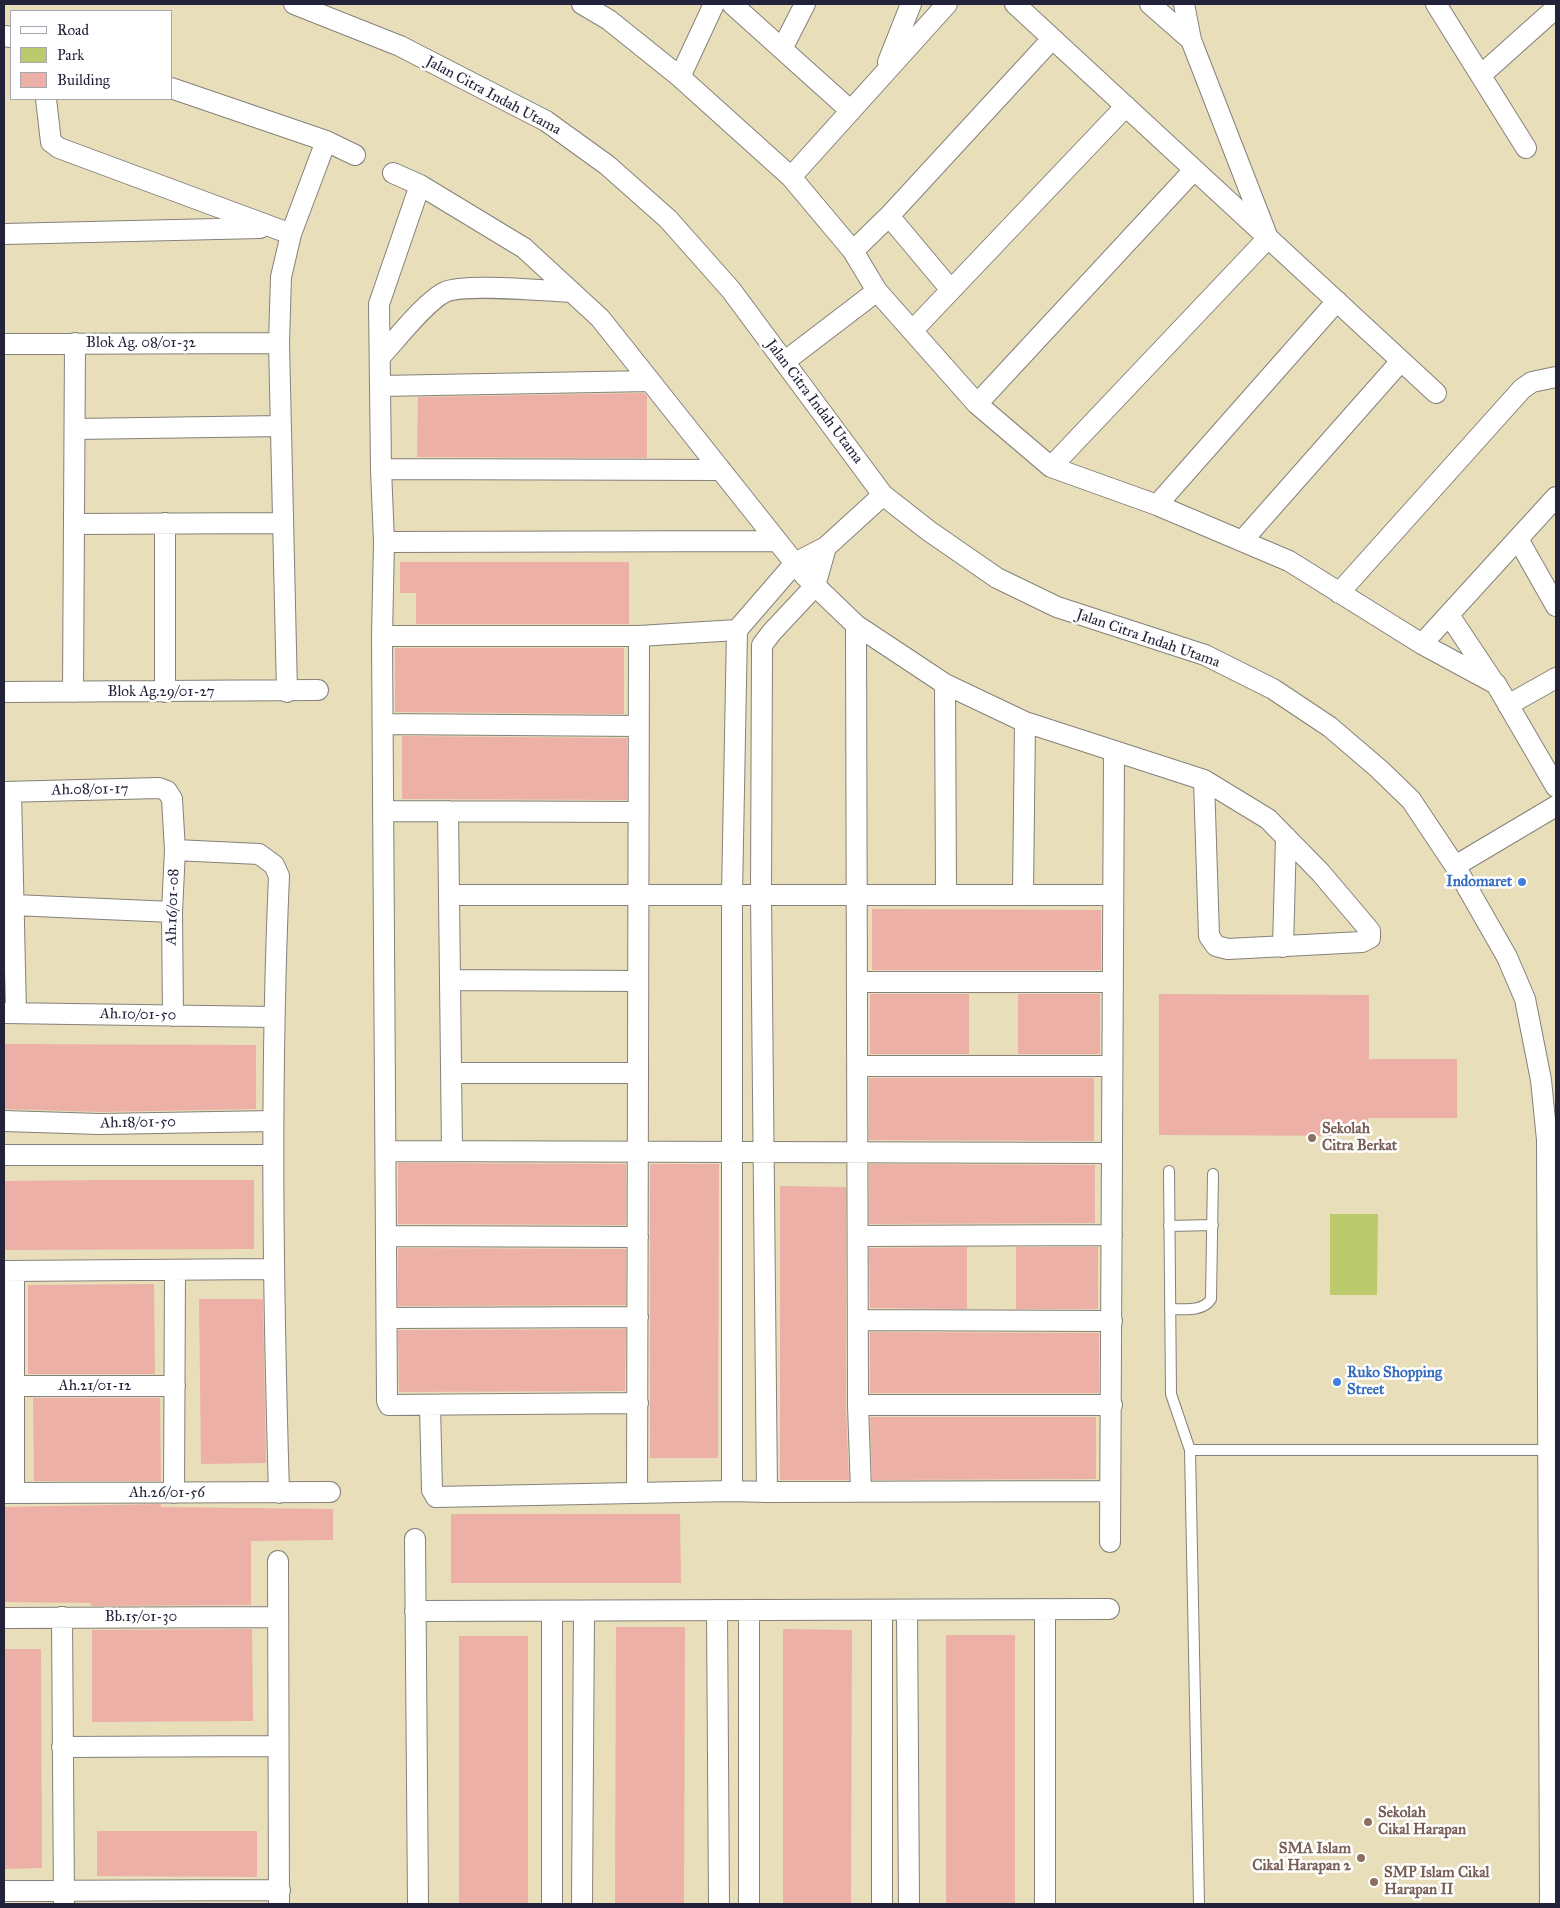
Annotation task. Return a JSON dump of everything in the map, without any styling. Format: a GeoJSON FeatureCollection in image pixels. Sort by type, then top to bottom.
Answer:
{"type":"FeatureCollection","features":[{"type":"Feature","properties":{"kind":"street","name":"Jalan Citra Indah Utama"},"geometry":{"type":"LineString","coordinates":[[294,4],[400,46],[546,121],[607,165],[668,219],[731,290],[883,495],[929,531],[997,578],[1057,607],[1205,655],[1273,689],[1330,727],[1379,768],[1411,800],[1455,866],[1507,957],[1525,999],[1541,1080],[1547,1140],[1550,1904]]}},
{"type":"Feature","properties":{"kind":"street"},"geometry":{"type":"LineString","coordinates":[[582,4],[613,12],[680,77],[791,177],[853,251],[877,290],[976,404],[1051,467],[1157,505],[1289,561],[1422,644],[1496,684]]}},
{"type":"Feature","properties":{"kind":"street"},"geometry":{"type":"LineString","coordinates":[[680,77],[714,4]]}},
{"type":"Feature","properties":{"kind":"street"},"geometry":{"type":"LineString","coordinates":[[732,4],[851,111]]}},
{"type":"Feature","properties":{"kind":"street"},"geometry":{"type":"LineString","coordinates":[[782,49],[805,4]]}},
{"type":"Feature","properties":{"kind":"street"},"geometry":{"type":"LineString","coordinates":[[883,74],[911,4]]}},
{"type":"Feature","properties":{"kind":"street"},"geometry":{"type":"LineString","coordinates":[[791,177],[947,4]]}},
{"type":"Feature","properties":{"kind":"street"},"geometry":{"type":"LineString","coordinates":[[1015,4],[1436,393]]}},
{"type":"Feature","properties":{"kind":"street"},"geometry":{"type":"LineString","coordinates":[[1150,4],[1191,40]]}},
{"type":"Feature","properties":{"kind":"street"},"geometry":{"type":"LineString","coordinates":[[1184,4],[1191,40],[1268,238]]}},
{"type":"Feature","properties":{"kind":"street"},"geometry":{"type":"LineString","coordinates":[[1436,4],[1526,148]]}},
{"type":"Feature","properties":{"kind":"street"},"geometry":{"type":"LineString","coordinates":[[1481,75],[1556,8]]}},
{"type":"Feature","properties":{"kind":"street"},"geometry":{"type":"LineString","coordinates":[[853,251],[889,216],[1052,39]]}},
{"type":"Feature","properties":{"kind":"street"},"geometry":{"type":"LineString","coordinates":[[172,88],[326,141],[355,155]]}},
{"type":"Feature","properties":{"kind":"street"},"geometry":{"type":"LineString","coordinates":[[46,100],[51,142],[59,148],[270,228],[291,234]]}},
{"type":"Feature","properties":{"kind":"street"},"geometry":{"type":"LineString","coordinates":[[913,330],[1126,106]]}},
{"type":"Feature","properties":{"kind":"street"},"geometry":{"type":"LineString","coordinates":[[287,692],[279,343],[281,277],[291,234],[326,141]]}},
{"type":"Feature","properties":{"kind":"street"},"geometry":{"type":"LineString","coordinates":[[976,404],[1194,170]]}},
{"type":"Feature","properties":{"kind":"street"},"geometry":{"type":"LineString","coordinates":[[393,173],[420,185],[524,248],[600,318],[795,563],[815,586],[856,625],[945,684],[1025,722],[1204,780],[1268,819],[1370,930],[1370,938],[1362,942],[1283,947],[1228,949],[1216,946],[1209,936],[1204,780]]}},
{"type":"Feature","properties":{"kind":"street"},"geometry":{"type":"LineString","coordinates":[[420,185],[379,304],[384,542],[382,636],[388,1236],[387,1401],[389,1405],[638,1403]]}},
{"type":"Feature","properties":{"kind":"street"},"geometry":{"type":"LineString","coordinates":[[889,216],[951,290]]}},
{"type":"Feature","properties":{"kind":"street"},"geometry":{"type":"LineString","coordinates":[[4,234],[270,228]]}},
{"type":"Feature","properties":{"kind":"street"},"geometry":{"type":"LineString","coordinates":[[1051,467],[1268,238]]}},
{"type":"Feature","properties":{"kind":"street"},"geometry":{"type":"LineString","coordinates":[[380,357],[427,306],[446,292],[479,288],[572,292]]}},
{"type":"Feature","properties":{"kind":"street"},"geometry":{"type":"LineString","coordinates":[[784,362],[877,290]]}},
{"type":"Feature","properties":{"kind":"street"},"geometry":{"type":"LineString","coordinates":[[1157,505],[1337,301]]}},
{"type":"Feature","properties":{"kind":"street"},"geometry":{"type":"LineString","coordinates":[[73,692],[75,343]]}},
{"type":"Feature","properties":{"kind":"street","name":"Blok Ag. 08/01-32"},"geometry":{"type":"LineString","coordinates":[[4,344],[279,343]]}},
{"type":"Feature","properties":{"kind":"street"},"geometry":{"type":"LineString","coordinates":[[1242,542],[1401,361]]}},
{"type":"Feature","properties":{"kind":"street"},"geometry":{"type":"LineString","coordinates":[[1339,592],[1522,389],[1532,382],[1556,377]]}},
{"type":"Feature","properties":{"kind":"street"},"geometry":{"type":"LineString","coordinates":[[380,386],[650,381]]}},
{"type":"Feature","properties":{"kind":"street"},"geometry":{"type":"LineString","coordinates":[[75,429],[281,426]]}},
{"type":"Feature","properties":{"kind":"street"},"geometry":{"type":"LineString","coordinates":[[381,469],[721,470]]}},
{"type":"Feature","properties":{"kind":"street"},"geometry":{"type":"LineString","coordinates":[[732,1490],[732,895],[737,630],[795,563],[826,547],[883,495]]}},
{"type":"Feature","properties":{"kind":"street"},"geometry":{"type":"LineString","coordinates":[[1422,644],[1556,497]]}},
{"type":"Feature","properties":{"kind":"street"},"geometry":{"type":"LineString","coordinates":[[165,523],[165,692]]}},
{"type":"Feature","properties":{"kind":"street"},"geometry":{"type":"LineString","coordinates":[[74,524],[283,523]]}},
{"type":"Feature","properties":{"kind":"street"},"geometry":{"type":"LineString","coordinates":[[1518,539],[1556,606]]}},
{"type":"Feature","properties":{"kind":"street"},"geometry":{"type":"LineString","coordinates":[[384,542],[777,541]]}},
{"type":"Feature","properties":{"kind":"street"},"geometry":{"type":"LineString","coordinates":[[767,1492],[761,895],[762,645],[815,586],[826,547]]}},
{"type":"Feature","properties":{"kind":"street"},"geometry":{"type":"LineString","coordinates":[[1448,616],[1496,684],[1556,787]]}},
{"type":"Feature","properties":{"kind":"street"},"geometry":{"type":"LineString","coordinates":[[856,625],[858,1405],[861,1491]]}},
{"type":"Feature","properties":{"kind":"street"},"geometry":{"type":"LineString","coordinates":[[382,636],[638,636],[737,630]]}},
{"type":"Feature","properties":{"kind":"street"},"geometry":{"type":"LineString","coordinates":[[637,1492],[638,636]]}},
{"type":"Feature","properties":{"kind":"street"},"geometry":{"type":"LineString","coordinates":[[1508,705],[1556,678]]}},
{"type":"Feature","properties":{"kind":"street"},"geometry":{"type":"LineString","coordinates":[[945,684],[946,894]]}},
{"type":"Feature","properties":{"kind":"street","name":"Blok Ag.29/01-27"},"geometry":{"type":"LineString","coordinates":[[4,692],[287,692],[318,690]]}},
{"type":"Feature","properties":{"kind":"street"},"geometry":{"type":"LineString","coordinates":[[1023,894],[1025,722]]}},
{"type":"Feature","properties":{"kind":"street"},"geometry":{"type":"LineString","coordinates":[[383,724],[638,726]]}},
{"type":"Feature","properties":{"kind":"street"},"geometry":{"type":"LineString","coordinates":[[1110,1542],[1114,751]]}},
{"type":"Feature","properties":{"kind":"street","name":"Ah.08/01-17"},"geometry":{"type":"LineString","coordinates":[[7,792],[158,788],[167,791],[172,799]]}},
{"type":"Feature","properties":{"kind":"street"},"geometry":{"type":"LineString","coordinates":[[7,792],[14,905],[10,1012]]}},
{"type":"Feature","properties":{"kind":"street","name":"Ah.16/01-08"},"geometry":{"type":"LineString","coordinates":[[172,799],[175,850],[172,912],[173,1016]]}},
{"type":"Feature","properties":{"kind":"street"},"geometry":{"type":"LineString","coordinates":[[1455,866],[1556,806]]}},
{"type":"Feature","properties":{"kind":"street"},"geometry":{"type":"LineString","coordinates":[[384,811],[638,812]]}},
{"type":"Feature","properties":{"kind":"street"},"geometry":{"type":"LineString","coordinates":[[448,811],[452,1151]]}},
{"type":"Feature","properties":{"kind":"street"},"geometry":{"type":"LineString","coordinates":[[1283,947],[1286,837]]}},
{"type":"Feature","properties":{"kind":"street"},"geometry":{"type":"LineString","coordinates":[[175,850],[259,854],[274,865],[278,876],[272,1017],[272,1155],[279,1492]]}},
{"type":"Feature","properties":{"kind":"street"},"geometry":{"type":"LineString","coordinates":[[449,895],[1113,895]]}},
{"type":"Feature","properties":{"kind":"street"},"geometry":{"type":"LineString","coordinates":[[14,905],[172,912]]}},
{"type":"Feature","properties":{"kind":"street"},"geometry":{"type":"LineString","coordinates":[[450,980],[638,981]]}},
{"type":"Feature","properties":{"kind":"street"},"geometry":{"type":"LineString","coordinates":[[857,982],[1113,982]]}},
{"type":"Feature","properties":{"kind":"street","name":"Ah.10/01-50"},"geometry":{"type":"LineString","coordinates":[[10,1012],[272,1017]]}},
{"type":"Feature","properties":{"kind":"street"},"geometry":{"type":"LineString","coordinates":[[857,1066],[1112,1066]]}},
{"type":"Feature","properties":{"kind":"street"},"geometry":{"type":"LineString","coordinates":[[451,1073],[638,1073]]}},
{"type":"Feature","properties":{"kind":"street","name":"Ah.18/01-50"},"geometry":{"type":"LineString","coordinates":[[4,1121],[100,1124],[273,1121]]}},
{"type":"Feature","properties":{"kind":"street"},"geometry":{"type":"LineString","coordinates":[[387,1151],[1112,1153]]}},
{"type":"Feature","properties":{"kind":"street","name":"Ah.18/01-50"},"geometry":{"type":"LineString","coordinates":[[4,1155],[272,1155]]}},
{"type":"Feature","properties":{"kind":"street"},"geometry":{"type":"LineString","coordinates":[[858,1236],[1112,1235]]}},
{"type":"Feature","properties":{"kind":"street"},"geometry":{"type":"LineString","coordinates":[[388,1236],[638,1237]]}},
{"type":"Feature","properties":{"kind":"street"},"geometry":{"type":"LineString","coordinates":[[9,1493],[14,1386],[9,1271],[273,1269]]}},
{"type":"Feature","properties":{"kind":"street"},"geometry":{"type":"LineString","coordinates":[[174,1493],[175,1271]]}},
{"type":"Feature","properties":{"kind":"street"},"geometry":{"type":"LineString","coordinates":[[388,1318],[638,1317]]}},
{"type":"Feature","properties":{"kind":"street"},"geometry":{"type":"LineString","coordinates":[[858,1320],[1112,1321]]}},
{"type":"Feature","properties":{"kind":"street","name":"Ah.21/01-12"},"geometry":{"type":"LineString","coordinates":[[14,1386],[175,1386]]}},
{"type":"Feature","properties":{"kind":"street"},"geometry":{"type":"LineString","coordinates":[[430,1405],[432,1490],[436,1497],[732,1490],[767,1492],[1109,1491]]}},
{"type":"Feature","properties":{"kind":"street"},"geometry":{"type":"LineString","coordinates":[[858,1405],[1112,1405]]}},
{"type":"Feature","properties":{"kind":"street","name":"Ah.26/01-56"},"geometry":{"type":"LineString","coordinates":[[9,1493],[330,1492]]}},
{"type":"Feature","properties":{"kind":"street"},"geometry":{"type":"LineString","coordinates":[[415,1540],[418,1904]]}},
{"type":"Feature","properties":{"kind":"street"},"geometry":{"type":"LineString","coordinates":[[4,1891],[64,1898],[280,1897],[278,1561]]}},
{"type":"Feature","properties":{"kind":"street"},"geometry":{"type":"LineString","coordinates":[[415,1612],[1109,1609]]}},
{"type":"Feature","properties":{"kind":"street"},"geometry":{"type":"LineString","coordinates":[[717,1610],[719,1904]]}},
{"type":"Feature","properties":{"kind":"street"},"geometry":{"type":"LineString","coordinates":[[749,1610],[749,1904]]}},
{"type":"Feature","properties":{"kind":"street"},"geometry":{"type":"LineString","coordinates":[[882,1610],[882,1904]]}},
{"type":"Feature","properties":{"kind":"street"},"geometry":{"type":"LineString","coordinates":[[907,1610],[909,1904]]}},
{"type":"Feature","properties":{"kind":"street"},"geometry":{"type":"LineString","coordinates":[[1045,1610],[1045,1904]]}},
{"type":"Feature","properties":{"kind":"street"},"geometry":{"type":"LineString","coordinates":[[552,1611],[552,1904]]}},
{"type":"Feature","properties":{"kind":"street"},"geometry":{"type":"LineString","coordinates":[[582,1904],[584,1611]]}},
{"type":"Feature","properties":{"kind":"street"},"geometry":{"type":"LineString","coordinates":[[62,1617],[64,1898]]}},
{"type":"Feature","properties":{"kind":"street","name":"Bb.15/01-30"},"geometry":{"type":"LineString","coordinates":[[4,1618],[278,1617]]}},
{"type":"Feature","properties":{"kind":"street"},"geometry":{"type":"LineString","coordinates":[[62,1747],[278,1746]]}},
{"type":"Feature","properties":{"kind":"lane"},"geometry":{"type":"LineString","coordinates":[[1169,1171],[1170,1394],[1190,1450],[1199,1904]]}},
{"type":"Feature","properties":{"kind":"lane"},"geometry":{"type":"LineString","coordinates":[[1170,1309],[1199,1308],[1208,1305],[1212,1299],[1213,1174]]}},
{"type":"Feature","properties":{"kind":"lane"},"geometry":{"type":"LineString","coordinates":[[1169,1226],[1213,1225]]}},
{"type":"Feature","properties":{"kind":"lane"},"geometry":{"type":"LineString","coordinates":[[1190,1450],[1548,1450]]}},
{"type":"Feature","properties":{"kind":"green space"},"geometry":{"type":"Polygon","coordinates":[[[1330,1214],[1378,1214],[1377,1295],[1330,1295],[1330,1214]]]}},
{"type":"Feature","properties":{"kind":"building"},"geometry":{"type":"Polygon","coordinates":[[[644,393],[647,396],[647,458],[417,457],[418,397],[644,393]]]}},
{"type":"Feature","properties":{"kind":"building"},"geometry":{"type":"Polygon","coordinates":[[[400,562],[629,562],[629,624],[416,624],[416,593],[400,593],[400,562]]]}},
{"type":"Feature","properties":{"kind":"building"},"geometry":{"type":"Polygon","coordinates":[[[395,648],[624,648],[624,714],[395,712],[395,648]]]}},
{"type":"Feature","properties":{"kind":"building"},"geometry":{"type":"Polygon","coordinates":[[[402,736],[627,738],[627,800],[402,799],[402,736]]]}},
{"type":"Feature","properties":{"kind":"building"},"geometry":{"type":"Polygon","coordinates":[[[872,909],[1101,910],[1101,970],[872,970],[872,909]]]}},
{"type":"Feature","properties":{"kind":"building"},"geometry":{"type":"Polygon","coordinates":[[[870,994],[969,994],[969,1054],[870,1054],[870,994]]]}},
{"type":"Feature","properties":{"kind":"building"},"geometry":{"type":"Polygon","coordinates":[[[1018,994],[1100,994],[1100,1054],[1018,1054],[1018,994]]]}},
{"type":"Feature","properties":{"kind":"building"},"geometry":{"type":"Polygon","coordinates":[[[1159,994],[1369,995],[1369,1059],[1457,1059],[1457,1118],[1368,1118],[1368,1136],[1159,1135],[1159,994]]]}},
{"type":"Feature","properties":{"kind":"building"},"geometry":{"type":"Polygon","coordinates":[[[4,1044],[256,1045],[256,1109],[100,1112],[4,1109],[4,1044]]]}},
{"type":"Feature","properties":{"kind":"building"},"geometry":{"type":"Polygon","coordinates":[[[869,1078],[1094,1078],[1094,1141],[869,1140],[869,1078]]]}},
{"type":"Feature","properties":{"kind":"building"},"geometry":{"type":"Polygon","coordinates":[[[398,1163],[626,1164],[626,1225],[398,1224],[398,1163]]]}},
{"type":"Feature","properties":{"kind":"building"},"geometry":{"type":"Polygon","coordinates":[[[650,1164],[719,1164],[718,1458],[650,1458],[650,1164]]]}},
{"type":"Feature","properties":{"kind":"building"},"geometry":{"type":"Polygon","coordinates":[[[869,1164],[1095,1165],[1095,1223],[869,1224],[869,1164]]]}},
{"type":"Feature","properties":{"kind":"building"},"geometry":{"type":"Polygon","coordinates":[[[254,1180],[254,1249],[4,1250],[4,1181],[254,1180]]]}},
{"type":"Feature","properties":{"kind":"building"},"geometry":{"type":"Polygon","coordinates":[[[780,1186],[846,1187],[846,1405],[849,1480],[780,1480],[780,1186]]]}},
{"type":"Feature","properties":{"kind":"building"},"geometry":{"type":"Polygon","coordinates":[[[967,1247],[967,1309],[870,1308],[869,1248],[967,1247]]]}},
{"type":"Feature","properties":{"kind":"building"},"geometry":{"type":"Polygon","coordinates":[[[1016,1247],[1098,1247],[1098,1309],[1016,1309],[1016,1247]]]}},
{"type":"Feature","properties":{"kind":"building"},"geometry":{"type":"Polygon","coordinates":[[[398,1248],[626,1249],[626,1305],[398,1306],[398,1248]]]}},
{"type":"Feature","properties":{"kind":"building"},"geometry":{"type":"Polygon","coordinates":[[[154,1284],[155,1374],[28,1374],[28,1285],[154,1284]]]}},
{"type":"Feature","properties":{"kind":"building"},"geometry":{"type":"Polygon","coordinates":[[[199,1299],[263,1299],[266,1463],[201,1464],[199,1299]]]}},
{"type":"Feature","properties":{"kind":"building"},"geometry":{"type":"Polygon","coordinates":[[[626,1329],[625,1391],[399,1392],[398,1330],[626,1329]]]}},
{"type":"Feature","properties":{"kind":"building"},"geometry":{"type":"Polygon","coordinates":[[[870,1332],[1099,1333],[1099,1393],[870,1393],[870,1332]]]}},
{"type":"Feature","properties":{"kind":"building"},"geometry":{"type":"Polygon","coordinates":[[[33,1398],[160,1398],[161,1481],[34,1481],[33,1398]]]}},
{"type":"Feature","properties":{"kind":"building"},"geometry":{"type":"Polygon","coordinates":[[[870,1417],[1096,1417],[1096,1479],[872,1480],[870,1417]]]}},
{"type":"Feature","properties":{"kind":"building"},"geometry":{"type":"Polygon","coordinates":[[[161,1504],[161,1507],[333,1509],[333,1540],[251,1541],[251,1605],[91,1606],[91,1603],[4,1602],[4,1507],[161,1504]]]}},
{"type":"Feature","properties":{"kind":"building"},"geometry":{"type":"Polygon","coordinates":[[[451,1514],[680,1514],[681,1583],[451,1583],[451,1514]]]}},
{"type":"Feature","properties":{"kind":"building"},"geometry":{"type":"Polygon","coordinates":[[[616,1627],[685,1627],[684,1904],[615,1904],[616,1627]]]}},
{"type":"Feature","properties":{"kind":"building"},"geometry":{"type":"Polygon","coordinates":[[[252,1629],[253,1721],[92,1722],[92,1630],[252,1629]]]}},
{"type":"Feature","properties":{"kind":"building"},"geometry":{"type":"Polygon","coordinates":[[[783,1629],[852,1630],[851,1904],[783,1904],[783,1629]]]}},
{"type":"Feature","properties":{"kind":"building"},"geometry":{"type":"Polygon","coordinates":[[[946,1635],[1015,1635],[1015,1904],[946,1904],[946,1635]]]}},
{"type":"Feature","properties":{"kind":"building"},"geometry":{"type":"Polygon","coordinates":[[[459,1636],[528,1636],[528,1904],[459,1904],[459,1636]]]}},
{"type":"Feature","properties":{"kind":"building"},"geometry":{"type":"Polygon","coordinates":[[[4,1649],[41,1649],[42,1868],[4,1869],[4,1649]]]}},
{"type":"Feature","properties":{"kind":"building"},"geometry":{"type":"Polygon","coordinates":[[[97,1831],[257,1831],[257,1877],[97,1876],[97,1831]]]}},
{"type":"Feature","properties":{"kind":"place","name":"Indomaret"},"geometry":{"type":"Point","coordinates":[1522,882]}},
{"type":"Feature","properties":{"kind":"place","name":"Sekolah Citra Berkat"},"geometry":{"type":"Point","coordinates":[1312,1138]}},
{"type":"Feature","properties":{"kind":"place","name":"Ruko Shopping Street"},"geometry":{"type":"Point","coordinates":[1337,1382]}},
{"type":"Feature","properties":{"kind":"place","name":"Sekolah Cikal Harapan"},"geometry":{"type":"Point","coordinates":[1368,1822]}},
{"type":"Feature","properties":{"kind":"place","name":"SMA Islam Cikal Harapan 2"},"geometry":{"type":"Point","coordinates":[1361,1858]}},
{"type":"Feature","properties":{"kind":"place","name":"SMP Islam Cikal Harapan II"},"geometry":{"type":"Point","coordinates":[1374,1882]}}]}
